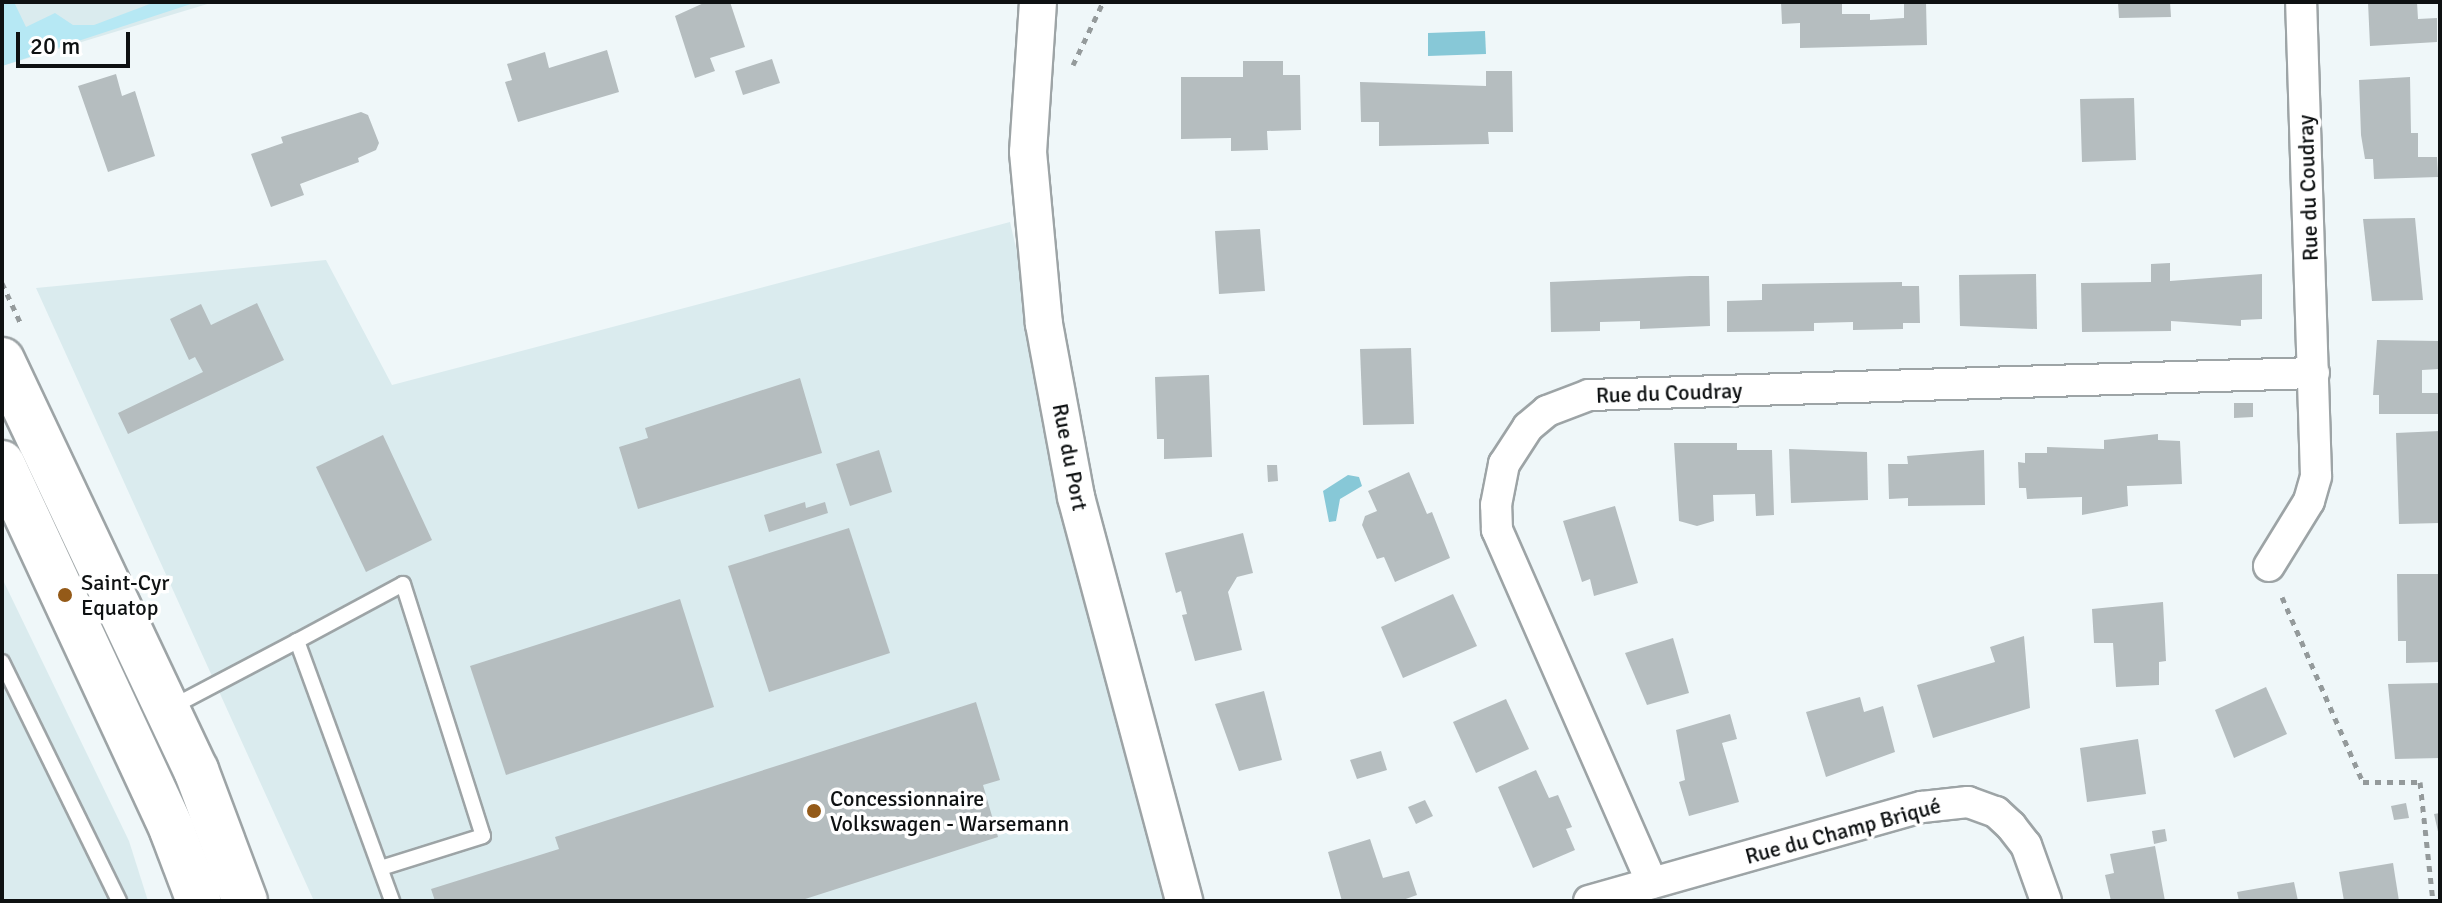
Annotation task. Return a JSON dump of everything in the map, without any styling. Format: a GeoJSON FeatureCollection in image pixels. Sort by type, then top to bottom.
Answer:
{"type":"FeatureCollection","features":[{"type":"Feature","properties":{"kind":"main road"},"geometry":{"type":"LineString","coordinates":[[2,360],[167,710],[245,901]]}},
{"type":"Feature","properties":{"kind":"main road"},"geometry":{"type":"LineString","coordinates":[[2,463],[172,830],[199,901]]}},
{"type":"Feature","properties":{"kind":"street","name":"Rue du Port"},"geometry":{"type":"LineString","coordinates":[[1038,2],[1028,152],[1044,324],[1076,497],[1184,901]]}},
{"type":"Feature","properties":{"kind":"street","name":"Rue du Coudray"},"geometry":{"type":"LineString","coordinates":[[2269,566],[2309,501],[2316,476],[2301,2]]}},
{"type":"Feature","properties":{"kind":"street","name":"Rue du Coudray"},"geometry":{"type":"LineString","coordinates":[[1652,883],[1497,530],[1496,505],[1504,464],[1528,427],[1547,411],[1589,395],[2314,373]]}},
{"type":"Feature","properties":{"kind":"street","name":"Rue du Champ Briqué"},"geometry":{"type":"LineString","coordinates":[[1589,901],[1922,807],[1968,802],[1989,808],[2011,826],[2031,857],[2046,901]]}},
{"type":"Feature","properties":{"kind":"lane"},"geometry":{"type":"LineString","coordinates":[[167,710],[403,584],[483,836],[381,868]]}},
{"type":"Feature","properties":{"kind":"lane"},"geometry":{"type":"LineString","coordinates":[[297,641],[392,901]]}},
{"type":"Feature","properties":{"kind":"lane"},"geometry":{"type":"LineString","coordinates":[[2,662],[119,901]]}},
{"type":"Feature","properties":{"kind":"path"},"geometry":{"type":"LineString","coordinates":[[1073,69],[1103,2]]}},
{"type":"Feature","properties":{"kind":"path"},"geometry":{"type":"LineString","coordinates":[[2269,566],[2363,782],[2420,782],[2433,901]]}},
{"type":"Feature","properties":{"kind":"shaded area"},"geometry":{"type":"Polygon","coordinates":[[[2,2],[214,2],[2,66],[2,2]]]}},
{"type":"Feature","properties":{"kind":"shaded area"},"geometry":{"type":"Polygon","coordinates":[[[2,2],[14,2],[26,27],[55,13],[73,25],[94,25],[155,2],[197,2],[2,66],[2,2]]]}},
{"type":"Feature","properties":{"kind":"shaded area"},"geometry":{"type":"Polygon","coordinates":[[[1485,31],[1486,54],[1428,56],[1428,33],[1485,31]]]}},
{"type":"Feature","properties":{"kind":"shaded area"},"geometry":{"type":"Polygon","coordinates":[[[1010,222],[1167,901],[314,901],[36,288],[326,260],[392,385],[1010,222]]]}},
{"type":"Feature","properties":{"kind":"shaded area"},"geometry":{"type":"Polygon","coordinates":[[[1348,475],[1359,477],[1362,486],[1340,499],[1336,521],[1329,522],[1323,491],[1348,475]]]}},
{"type":"Feature","properties":{"kind":"shaded area"},"geometry":{"type":"Polygon","coordinates":[[[2,578],[129,841],[148,901],[2,901],[2,578]]]}},
{"type":"Feature","properties":{"kind":"building"},"geometry":{"type":"Polygon","coordinates":[[[706,2],[730,2],[745,47],[710,58],[715,71],[695,78],[675,16],[706,2]]]}},
{"type":"Feature","properties":{"kind":"building"},"geometry":{"type":"Polygon","coordinates":[[[1781,2],[1842,2],[1842,14],[1870,14],[1870,20],[1904,18],[1904,2],[1926,2],[1927,45],[1800,48],[1800,23],[1782,24],[1781,2]]]}},
{"type":"Feature","properties":{"kind":"building"},"geometry":{"type":"Polygon","coordinates":[[[2118,2],[2170,2],[2171,17],[2119,18],[2118,2]]]}},
{"type":"Feature","properties":{"kind":"building"},"geometry":{"type":"Polygon","coordinates":[[[2368,2],[2417,2],[2418,19],[2437,18],[2437,42],[2370,46],[2368,2]]]}},
{"type":"Feature","properties":{"kind":"building"},"geometry":{"type":"Polygon","coordinates":[[[607,50],[619,92],[518,122],[505,82],[512,80],[507,64],[545,52],[549,68],[607,50]]]}},
{"type":"Feature","properties":{"kind":"building"},"geometry":{"type":"Polygon","coordinates":[[[772,59],[780,83],[743,95],[735,71],[772,59]]]}},
{"type":"Feature","properties":{"kind":"building"},"geometry":{"type":"Polygon","coordinates":[[[1243,61],[1283,61],[1283,75],[1300,75],[1301,130],[1267,131],[1268,150],[1231,151],[1231,138],[1181,139],[1181,77],[1243,77],[1243,61]]]}},
{"type":"Feature","properties":{"kind":"building"},"geometry":{"type":"Polygon","coordinates":[[[1486,71],[1512,71],[1513,132],[1488,132],[1489,144],[1379,146],[1379,122],[1361,122],[1360,82],[1486,86],[1486,71]]]}},
{"type":"Feature","properties":{"kind":"building"},"geometry":{"type":"Polygon","coordinates":[[[116,74],[122,96],[135,91],[155,156],[108,172],[78,86],[116,74]]]}},
{"type":"Feature","properties":{"kind":"building"},"geometry":{"type":"Polygon","coordinates":[[[2410,77],[2411,133],[2418,133],[2418,157],[2437,157],[2438,177],[2374,179],[2373,159],[2365,159],[2361,135],[2359,80],[2410,77]]]}},
{"type":"Feature","properties":{"kind":"building"},"geometry":{"type":"Polygon","coordinates":[[[2134,98],[2136,160],[2082,162],[2080,99],[2134,98]]]}},
{"type":"Feature","properties":{"kind":"building"},"geometry":{"type":"Polygon","coordinates":[[[361,112],[368,115],[379,143],[376,150],[358,158],[359,162],[300,184],[304,195],[271,207],[251,154],[283,143],[281,137],[361,112]]]}},
{"type":"Feature","properties":{"kind":"building"},"geometry":{"type":"Polygon","coordinates":[[[2415,218],[2423,300],[2372,301],[2363,219],[2415,218]]]}},
{"type":"Feature","properties":{"kind":"building"},"geometry":{"type":"Polygon","coordinates":[[[1260,229],[1265,291],[1219,294],[1215,231],[1260,229]]]}},
{"type":"Feature","properties":{"kind":"building"},"geometry":{"type":"Polygon","coordinates":[[[2170,263],[2170,281],[2262,274],[2262,319],[2241,320],[2241,326],[2171,321],[2171,331],[2082,332],[2081,283],[2151,282],[2151,264],[2170,263]]]}},
{"type":"Feature","properties":{"kind":"building"},"geometry":{"type":"Polygon","coordinates":[[[2036,274],[2037,329],[1960,326],[1959,275],[2036,274]]]}},
{"type":"Feature","properties":{"kind":"building"},"geometry":{"type":"Polygon","coordinates":[[[1709,276],[1710,326],[1640,329],[1640,321],[1600,322],[1600,331],[1551,332],[1550,282],[1709,276]]]}},
{"type":"Feature","properties":{"kind":"building"},"geometry":{"type":"Polygon","coordinates":[[[1902,282],[1902,286],[1919,286],[1920,323],[1903,323],[1903,329],[1853,330],[1853,322],[1814,323],[1814,331],[1727,332],[1727,301],[1762,300],[1762,284],[1902,282]]]}},
{"type":"Feature","properties":{"kind":"building"},"geometry":{"type":"Polygon","coordinates":[[[257,303],[284,360],[128,434],[118,413],[203,372],[195,357],[189,360],[170,319],[201,304],[211,325],[257,303]]]}},
{"type":"Feature","properties":{"kind":"building"},"geometry":{"type":"Polygon","coordinates":[[[2377,340],[2439,341],[2439,369],[2422,370],[2422,393],[2438,393],[2438,414],[2379,414],[2379,395],[2373,395],[2377,340]]]}},
{"type":"Feature","properties":{"kind":"building"},"geometry":{"type":"Polygon","coordinates":[[[1411,348],[1414,424],[1363,425],[1360,349],[1411,348]]]}},
{"type":"Feature","properties":{"kind":"building"},"geometry":{"type":"Polygon","coordinates":[[[1209,375],[1212,457],[1164,459],[1164,439],[1157,439],[1155,377],[1209,375]]]}},
{"type":"Feature","properties":{"kind":"building"},"geometry":{"type":"Polygon","coordinates":[[[800,378],[822,453],[638,509],[619,447],[648,438],[645,428],[800,378]]]}},
{"type":"Feature","properties":{"kind":"building"},"geometry":{"type":"Polygon","coordinates":[[[2234,403],[2253,403],[2253,417],[2234,418],[2234,403]]]}},
{"type":"Feature","properties":{"kind":"building"},"geometry":{"type":"Polygon","coordinates":[[[2440,431],[2440,523],[2399,524],[2396,433],[2440,431]]]}},
{"type":"Feature","properties":{"kind":"building"},"geometry":{"type":"Polygon","coordinates":[[[2158,434],[2158,440],[2180,441],[2182,484],[2127,486],[2128,506],[2082,515],[2082,497],[2027,499],[2026,488],[2019,488],[2018,462],[2025,463],[2025,453],[2047,453],[2047,447],[2104,449],[2104,440],[2158,434]]]}},
{"type":"Feature","properties":{"kind":"building"},"geometry":{"type":"Polygon","coordinates":[[[383,435],[432,540],[366,572],[316,467],[383,435]]]}},
{"type":"Feature","properties":{"kind":"building"},"geometry":{"type":"Polygon","coordinates":[[[1674,443],[1737,443],[1737,450],[1772,450],[1774,515],[1756,516],[1755,494],[1713,495],[1714,521],[1697,526],[1679,521],[1674,443]]]}},
{"type":"Feature","properties":{"kind":"building"},"geometry":{"type":"Polygon","coordinates":[[[1789,449],[1867,452],[1868,500],[1791,503],[1789,449]]]}},
{"type":"Feature","properties":{"kind":"building"},"geometry":{"type":"Polygon","coordinates":[[[879,450],[892,492],[850,506],[836,464],[879,450]]]}},
{"type":"Feature","properties":{"kind":"building"},"geometry":{"type":"Polygon","coordinates":[[[1984,450],[1985,505],[1908,506],[1908,498],[1889,499],[1888,464],[1908,464],[1907,456],[1984,450]]]}},
{"type":"Feature","properties":{"kind":"building"},"geometry":{"type":"Polygon","coordinates":[[[1267,465],[1277,465],[1278,481],[1268,482],[1267,465]]]}},
{"type":"Feature","properties":{"kind":"building"},"geometry":{"type":"Polygon","coordinates":[[[1409,472],[1427,514],[1432,512],[1450,558],[1395,582],[1384,557],[1377,559],[1362,525],[1365,516],[1377,511],[1368,491],[1409,472]]]}},
{"type":"Feature","properties":{"kind":"building"},"geometry":{"type":"Polygon","coordinates":[[[805,502],[806,508],[825,502],[828,513],[769,532],[764,515],[805,502]]]}},
{"type":"Feature","properties":{"kind":"building"},"geometry":{"type":"Polygon","coordinates":[[[1615,506],[1638,583],[1594,596],[1590,579],[1582,582],[1563,521],[1615,506]]]}},
{"type":"Feature","properties":{"kind":"building"},"geometry":{"type":"Polygon","coordinates":[[[849,528],[890,653],[769,692],[728,566],[849,528]]]}},
{"type":"Feature","properties":{"kind":"building"},"geometry":{"type":"Polygon","coordinates":[[[1243,533],[1253,573],[1237,577],[1228,592],[1242,650],[1195,661],[1182,615],[1187,614],[1181,591],[1176,593],[1165,553],[1243,533]]]}},
{"type":"Feature","properties":{"kind":"building"},"geometry":{"type":"Polygon","coordinates":[[[2397,574],[2440,574],[2440,662],[2406,663],[2406,641],[2398,641],[2397,574]]]}},
{"type":"Feature","properties":{"kind":"building"},"geometry":{"type":"Polygon","coordinates":[[[1453,594],[1477,646],[1403,678],[1381,627],[1453,594]]]}},
{"type":"Feature","properties":{"kind":"building"},"geometry":{"type":"Polygon","coordinates":[[[680,599],[714,707],[506,775],[470,666],[680,599]]]}},
{"type":"Feature","properties":{"kind":"building"},"geometry":{"type":"Polygon","coordinates":[[[2163,602],[2166,661],[2159,662],[2159,685],[2116,687],[2113,643],[2094,643],[2092,609],[2163,602]]]}},
{"type":"Feature","properties":{"kind":"building"},"geometry":{"type":"Polygon","coordinates":[[[2024,636],[2030,708],[1933,738],[1917,685],[1995,662],[1990,647],[2024,636]]]}},
{"type":"Feature","properties":{"kind":"building"},"geometry":{"type":"Polygon","coordinates":[[[1673,638],[1689,693],[1647,705],[1625,653],[1673,638]]]}},
{"type":"Feature","properties":{"kind":"building"},"geometry":{"type":"Polygon","coordinates":[[[2440,683],[2440,758],[2395,759],[2388,684],[2440,683]]]}},
{"type":"Feature","properties":{"kind":"building"},"geometry":{"type":"Polygon","coordinates":[[[2266,687],[2287,734],[2234,758],[2215,710],[2266,687]]]}},
{"type":"Feature","properties":{"kind":"building"},"geometry":{"type":"Polygon","coordinates":[[[1264,691],[1282,760],[1239,771],[1215,704],[1264,691]]]}},
{"type":"Feature","properties":{"kind":"building"},"geometry":{"type":"Polygon","coordinates":[[[1860,697],[1864,712],[1883,706],[1895,752],[1826,777],[1806,712],[1860,697]]]}},
{"type":"Feature","properties":{"kind":"building"},"geometry":{"type":"Polygon","coordinates":[[[1506,699],[1529,749],[1476,773],[1453,722],[1506,699]]]}},
{"type":"Feature","properties":{"kind":"building","name":"Concessionnaire Volkswagen - Warsemann"},"geometry":{"type":"Polygon","coordinates":[[[976,702],[1000,780],[983,785],[998,837],[799,901],[435,901],[431,889],[559,849],[555,837],[976,702]]]}},
{"type":"Feature","properties":{"kind":"building"},"geometry":{"type":"Polygon","coordinates":[[[1730,714],[1737,739],[1722,743],[1739,802],[1689,816],[1679,782],[1685,780],[1676,730],[1730,714]]]}},
{"type":"Feature","properties":{"kind":"building"},"geometry":{"type":"Polygon","coordinates":[[[2138,739],[2146,794],[2087,802],[2080,748],[2138,739]]]}},
{"type":"Feature","properties":{"kind":"building"},"geometry":{"type":"Polygon","coordinates":[[[1381,751],[1387,770],[1357,779],[1350,760],[1381,751]]]}},
{"type":"Feature","properties":{"kind":"building"},"geometry":{"type":"Polygon","coordinates":[[[1536,770],[1549,798],[1558,795],[1572,827],[1566,829],[1575,850],[1533,868],[1498,787],[1536,770]]]}},
{"type":"Feature","properties":{"kind":"building"},"geometry":{"type":"Polygon","coordinates":[[[1425,800],[1433,816],[1416,824],[1408,807],[1425,800]]]}},
{"type":"Feature","properties":{"kind":"building"},"geometry":{"type":"Polygon","coordinates":[[[2406,803],[2409,818],[2394,820],[2391,806],[2406,803]]]}},
{"type":"Feature","properties":{"kind":"building"},"geometry":{"type":"Polygon","coordinates":[[[2440,813],[2440,836],[2439,836],[2434,814],[2440,813]]]}},
{"type":"Feature","properties":{"kind":"building"},"geometry":{"type":"Polygon","coordinates":[[[2165,829],[2167,841],[2154,844],[2152,831],[2165,829]]]}},
{"type":"Feature","properties":{"kind":"building"},"geometry":{"type":"Polygon","coordinates":[[[1370,839],[1383,878],[1409,871],[1417,895],[1400,901],[1342,901],[1328,852],[1370,839]]]}},
{"type":"Feature","properties":{"kind":"building"},"geometry":{"type":"Polygon","coordinates":[[[2155,846],[2165,901],[2111,901],[2105,875],[2114,873],[2110,854],[2155,846]]]}},
{"type":"Feature","properties":{"kind":"building"},"geometry":{"type":"Polygon","coordinates":[[[2393,863],[2399,901],[2344,901],[2339,872],[2393,863]]]}},
{"type":"Feature","properties":{"kind":"building"},"geometry":{"type":"Polygon","coordinates":[[[2294,882],[2298,901],[2239,901],[2237,892],[2294,882]]]}},
{"type":"Feature","properties":{"kind":"place","name":"Saint-Cyr Equatop"},"geometry":{"type":"Point","coordinates":[65,595]}},
{"type":"Feature","properties":{"kind":"place","name":"Concessionnaire Volkswagen - Warsemann"},"geometry":{"type":"Point","coordinates":[814,811]}}]}
